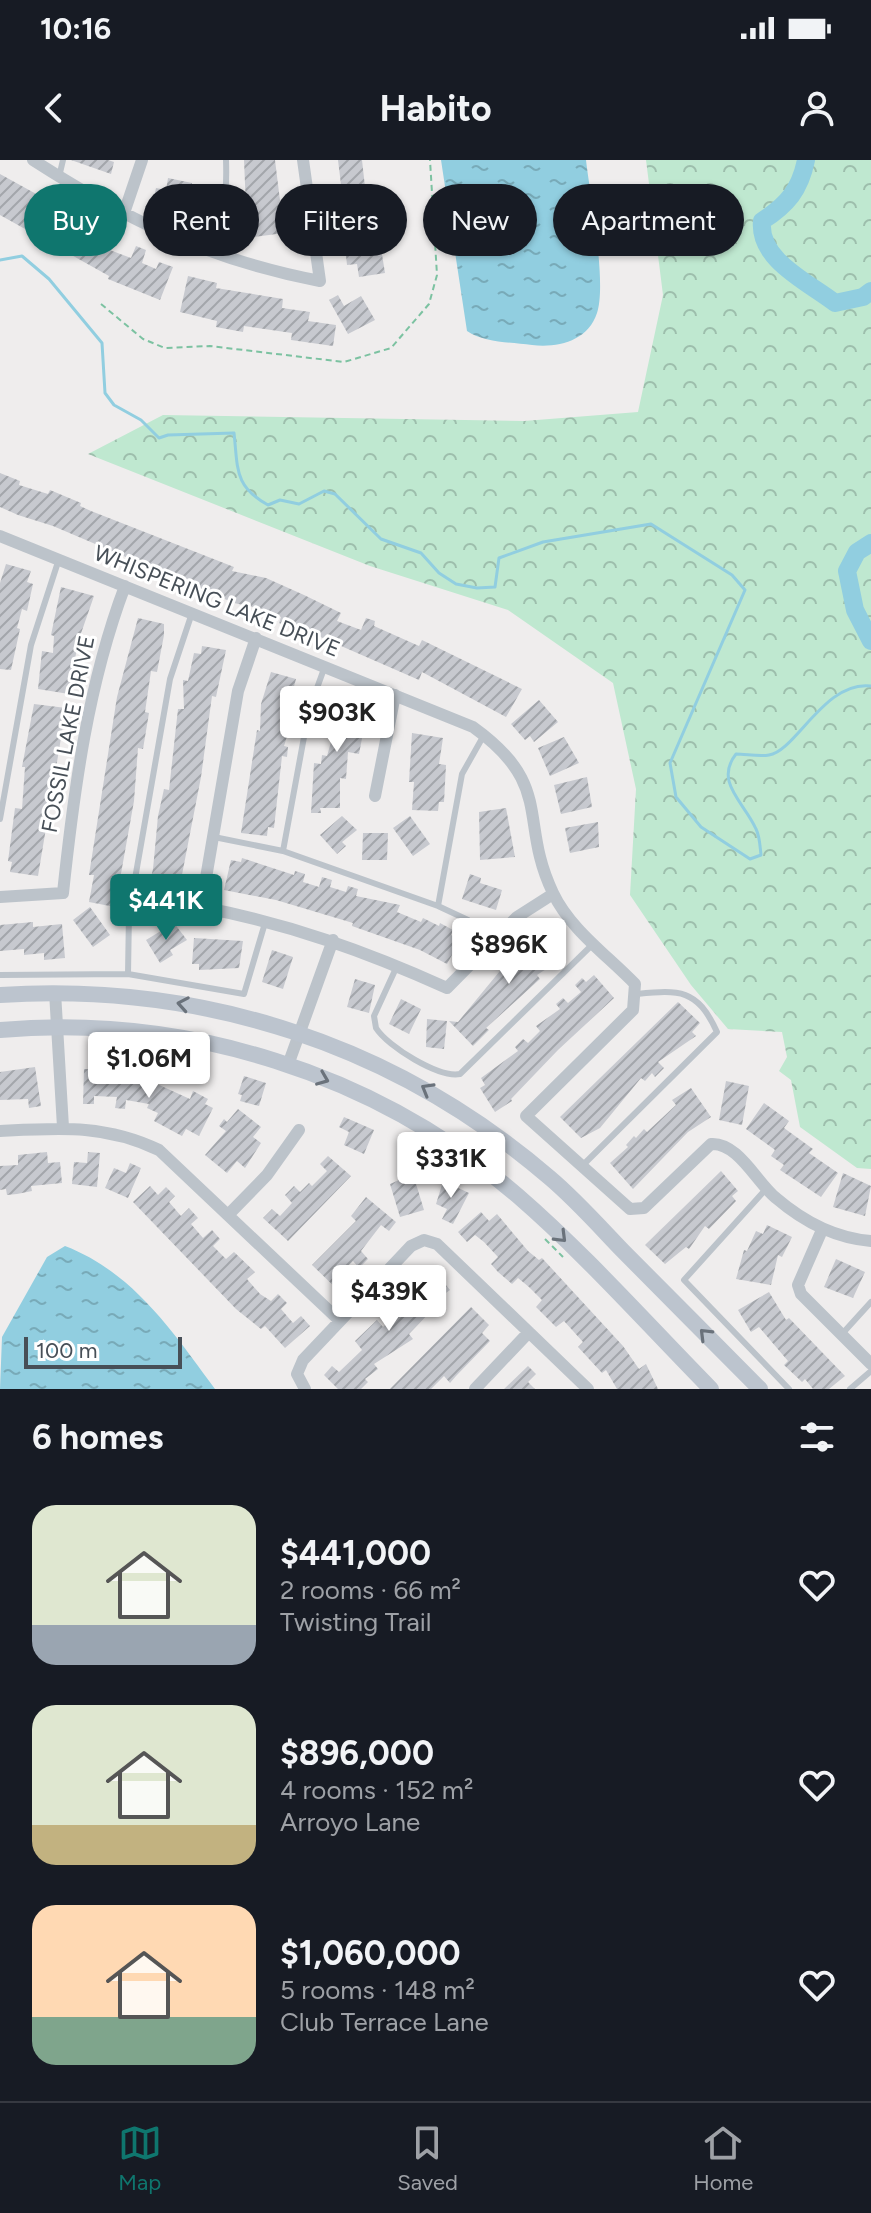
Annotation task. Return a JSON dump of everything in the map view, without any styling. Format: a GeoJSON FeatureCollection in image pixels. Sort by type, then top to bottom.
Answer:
{"type":"FeatureCollection","features":[{"type":"Feature","properties":{"kind":"main road"},"geometry":{"type":"LineString","coordinates":[[0,995],[55,992],[155,999],[220,1010],[300,1031],[409,1079],[510,1145],[567,1193],[760,1389]]}},
{"type":"Feature","properties":{"kind":"main road"},"geometry":{"type":"LineString","coordinates":[[0,1030],[57,1027],[128,1030],[185,1038],[288,1065],[384,1106],[489,1173],[550,1225],[711,1389]]}},
{"type":"Feature","properties":{"kind":"street"},"geometry":{"type":"LineString","coordinates":[[33,160],[72,184]]}},
{"type":"Feature","properties":{"kind":"street"},"geometry":{"type":"LineString","coordinates":[[127,204],[142,160]]}},
{"type":"Feature","properties":{"kind":"street"},"geometry":{"type":"LineString","coordinates":[[226,256],[320,281],[303,160]]}},
{"type":"Feature","properties":{"kind":"street","name":"WHISPERING LAKE DRIVE"},"geometry":{"type":"LineString","coordinates":[[0,536],[325,666],[484,735],[511,760],[528,786],[544,867],[553,894],[571,921],[635,984],[636,994]]}},
{"type":"Feature","properties":{"kind":"street","name":"FOSSIL LAKE DRIVE"},"geometry":{"type":"LineString","coordinates":[[0,897],[63,893],[72,811],[102,647],[125,586]]}},
{"type":"Feature","properties":{"kind":"street"},"geometry":{"type":"LineString","coordinates":[[256,638],[238,691],[201,907],[266,919],[333,940],[447,988],[517,917],[553,894]]}},
{"type":"Feature","properties":{"kind":"street"},"geometry":{"type":"LineString","coordinates":[[375,796],[395,695]]}},
{"type":"Feature","properties":{"kind":"street"},"geometry":{"type":"LineString","coordinates":[[288,1065],[333,940]]}},
{"type":"Feature","properties":{"kind":"street"},"geometry":{"type":"LineString","coordinates":[[55,992],[63,1127]]}},
{"type":"Feature","properties":{"kind":"street"},"geometry":{"type":"LineString","coordinates":[[636,994],[633,1010],[526,1116],[581,1167],[637,1211],[711,1144],[719,1144],[734,1153],[766,1189],[822,1230],[851,1239],[871,1241]]}},
{"type":"Feature","properties":{"kind":"street"},"geometry":{"type":"LineString","coordinates":[[0,1131],[63,1127],[127,1135],[159,1150],[340,1321]]}},
{"type":"Feature","properties":{"kind":"street"},"geometry":{"type":"LineString","coordinates":[[229,1214],[267,1175],[299,1130]]}},
{"type":"Feature","properties":{"kind":"street"},"geometry":{"type":"LineString","coordinates":[[822,1230],[798,1285],[801,1294],[871,1364]]}},
{"type":"Feature","properties":{"kind":"street"},"geometry":{"type":"LineString","coordinates":[[305,1389],[297,1374],[303,1360],[411,1246],[424,1240],[437,1244],[588,1389]]}},
{"type":"Feature","properties":{"kind":"street"},"geometry":{"type":"LineString","coordinates":[[475,1389],[529,1332]]}},
{"type":"Feature","properties":{"kind":"lane"},"geometry":{"type":"LineString","coordinates":[[59,177],[63,160]]}},
{"type":"Feature","properties":{"kind":"lane"},"geometry":{"type":"LineString","coordinates":[[224,184],[226,160]]}},
{"type":"Feature","properties":{"kind":"lane"},"geometry":{"type":"LineString","coordinates":[[0,819],[31,645],[59,559]]}},
{"type":"Feature","properties":{"kind":"lane"},"geometry":{"type":"LineString","coordinates":[[128,974],[129,913],[170,679],[192,612]]}},
{"type":"Feature","properties":{"kind":"lane"},"geometry":{"type":"LineString","coordinates":[[283,851],[309,710],[325,666]]}},
{"type":"Feature","properties":{"kind":"lane"},"geometry":{"type":"LineString","coordinates":[[438,906],[462,774],[484,735]]}},
{"type":"Feature","properties":{"kind":"lane"},"geometry":{"type":"LineString","coordinates":[[213,837],[283,851],[438,906],[468,920],[490,944]]}},
{"type":"Feature","properties":{"kind":"lane"},"geometry":{"type":"LineString","coordinates":[[0,975],[128,974],[244,994],[266,919]]}},
{"type":"Feature","properties":{"kind":"lane"},"geometry":{"type":"LineString","coordinates":[[397,966],[374,1016],[376,1028],[435,1071],[450,1076],[460,1074],[594,944]]}},
{"type":"Feature","properties":{"kind":"lane"},"geometry":{"type":"LineString","coordinates":[[581,1167],[717,1032],[691,996],[678,990],[636,994]]}},
{"type":"Feature","properties":{"kind":"lane"},"geometry":{"type":"LineString","coordinates":[[766,1189],[684,1280],[789,1389]]}},
{"type":"Feature","properties":{"kind":"lane"},"geometry":{"type":"LineString","coordinates":[[842,1334],[871,1302]]}},
{"type":"Feature","properties":{"kind":"lane"},"geometry":{"type":"LineString","coordinates":[[850,1389],[871,1371]]}},
{"type":"Feature","properties":{"kind":"path"},"geometry":{"type":"LineString","coordinates":[[101,304],[143,339],[165,348],[210,346],[344,362],[391,348],[429,304],[437,275],[430,160]]}},
{"type":"Feature","properties":{"kind":"path"},"geometry":{"type":"LineString","coordinates":[[542,1235],[564,1258]]}},
{"type":"Feature","properties":{"kind":"green space"},"geometry":{"type":"Polygon","coordinates":[[[646,160],[871,160],[871,1169],[857,1168],[800,1127],[791,1080],[779,1071],[787,1057],[782,1032],[728,1029],[691,985],[630,895],[636,789],[613,683],[508,610],[370,566],[88,454],[163,415],[524,421],[638,412],[663,295],[658,256],[744,256],[744,184],[649,184],[646,160]]]}},
{"type":"Feature","properties":{"kind":"water"},"geometry":{"type":"Polygon","coordinates":[[[441,160],[586,160],[589,184],[553,184],[553,256],[598,256],[600,299],[593,323],[587,330],[571,341],[542,346],[490,340],[467,331],[456,256],[537,256],[537,184],[445,184],[441,160]]]}},
{"type":"Feature","properties":{"kind":"water"},"geometry":{"type":"Polygon","coordinates":[[[65,1246],[111,1271],[150,1306],[215,1389],[0,1389],[2,1337],[47,1257],[65,1246]]]}},
{"type":"Feature","properties":{"kind":"building"},"geometry":{"type":"Polygon","coordinates":[[[71,160],[108,160],[114,162],[111,174],[71,160]]]}},
{"type":"Feature","properties":{"kind":"building"},"geometry":{"type":"Polygon","coordinates":[[[244,160],[275,160],[278,184],[275,184],[275,234],[259,236],[259,184],[245,184],[244,160]]]}},
{"type":"Feature","properties":{"kind":"building"},"geometry":{"type":"Polygon","coordinates":[[[338,160],[362,160],[365,184],[341,184],[338,160]]]}},
{"type":"Feature","properties":{"kind":"building"},"geometry":{"type":"Polygon","coordinates":[[[0,174],[24,187],[24,228],[0,215],[0,174]]]}},
{"type":"Feature","properties":{"kind":"building"},"geometry":{"type":"Polygon","coordinates":[[[168,178],[192,183],[192,184],[167,184],[168,178]]]}},
{"type":"Feature","properties":{"kind":"building"},"geometry":{"type":"Polygon","coordinates":[[[136,246],[143,249],[142,263],[156,269],[159,262],[173,267],[160,300],[108,279],[109,276],[73,256],[131,258],[136,246]]]}},
{"type":"Feature","properties":{"kind":"building"},"geometry":{"type":"Polygon","coordinates":[[[346,256],[382,256],[385,273],[359,277],[357,264],[347,265],[346,256]]]}},
{"type":"Feature","properties":{"kind":"building"},"geometry":{"type":"Polygon","coordinates":[[[188,276],[217,283],[216,288],[283,299],[282,308],[310,312],[308,321],[336,325],[333,346],[291,340],[292,333],[244,326],[243,332],[216,327],[217,321],[180,312],[188,276]]]}},
{"type":"Feature","properties":{"kind":"building"},"geometry":{"type":"Polygon","coordinates":[[[338,295],[344,306],[361,296],[375,320],[348,334],[329,300],[338,295]]]}},
{"type":"Feature","properties":{"kind":"building"},"geometry":{"type":"Polygon","coordinates":[[[0,473],[20,481],[19,485],[48,494],[50,490],[81,503],[80,506],[91,511],[234,567],[232,571],[266,578],[341,613],[337,621],[361,630],[366,618],[375,621],[374,626],[419,646],[422,640],[522,689],[506,717],[422,672],[419,680],[293,625],[292,628],[279,623],[281,617],[267,610],[234,603],[53,526],[0,507],[0,473]]]}},
{"type":"Feature","properties":{"kind":"building"},"geometry":{"type":"Polygon","coordinates":[[[6,564],[31,571],[27,582],[33,584],[27,611],[22,609],[17,628],[20,629],[11,670],[0,669],[0,583],[6,564]]]}},
{"type":"Feature","properties":{"kind":"building"},"geometry":{"type":"Polygon","coordinates":[[[61,587],[94,596],[78,642],[69,694],[38,689],[42,651],[53,653],[54,636],[51,635],[61,587]]]}},
{"type":"Feature","properties":{"kind":"building"},"geometry":{"type":"Polygon","coordinates":[[[138,618],[164,624],[164,635],[157,672],[151,671],[145,712],[149,713],[143,749],[138,748],[134,801],[115,907],[89,902],[94,875],[89,875],[117,697],[138,618]]]}},
{"type":"Feature","properties":{"kind":"building"},"geometry":{"type":"Polygon","coordinates":[[[202,646],[226,650],[216,697],[212,696],[201,777],[180,885],[176,885],[171,911],[143,912],[153,869],[158,816],[164,789],[169,790],[178,709],[184,709],[183,680],[188,681],[194,653],[201,654],[202,646]]]}},
{"type":"Feature","properties":{"kind":"building"},"geometry":{"type":"Polygon","coordinates":[[[271,672],[296,679],[293,690],[299,691],[296,702],[290,700],[290,727],[284,746],[288,747],[287,757],[282,756],[274,828],[268,827],[267,836],[241,833],[257,730],[260,731],[261,704],[271,672]]]}},
{"type":"Feature","properties":{"kind":"building"},"geometry":{"type":"Polygon","coordinates":[[[330,698],[365,705],[360,733],[363,733],[359,754],[348,752],[346,779],[340,778],[340,808],[320,808],[321,813],[311,813],[314,763],[321,764],[322,755],[327,756],[337,721],[326,719],[330,698]]]}},
{"type":"Feature","properties":{"kind":"building"},"geometry":{"type":"Polygon","coordinates":[[[539,700],[558,722],[534,742],[530,736],[525,740],[511,724],[539,700]]]}},
{"type":"Feature","properties":{"kind":"building"},"geometry":{"type":"Polygon","coordinates":[[[34,704],[66,708],[38,876],[10,872],[12,862],[8,861],[15,808],[22,809],[25,767],[22,767],[34,704]]]}},
{"type":"Feature","properties":{"kind":"building"},"geometry":{"type":"Polygon","coordinates":[[[412,733],[443,738],[439,764],[446,765],[444,802],[439,802],[438,811],[412,810],[414,782],[409,782],[412,733]]]}},
{"type":"Feature","properties":{"kind":"building"},"geometry":{"type":"Polygon","coordinates":[[[564,737],[579,763],[550,776],[538,748],[564,737]]]}},
{"type":"Feature","properties":{"kind":"building"},"geometry":{"type":"Polygon","coordinates":[[[587,777],[592,807],[561,814],[554,785],[587,777]]]}},
{"type":"Feature","properties":{"kind":"building"},"geometry":{"type":"Polygon","coordinates":[[[506,808],[515,857],[480,860],[479,812],[506,808]]]}},
{"type":"Feature","properties":{"kind":"building"},"geometry":{"type":"Polygon","coordinates":[[[342,816],[357,830],[342,842],[346,846],[337,854],[320,835],[342,816]]]}},
{"type":"Feature","properties":{"kind":"building"},"geometry":{"type":"Polygon","coordinates":[[[410,816],[430,844],[413,856],[393,828],[410,816]]]}},
{"type":"Feature","properties":{"kind":"building"},"geometry":{"type":"Polygon","coordinates":[[[598,822],[599,847],[570,853],[565,828],[598,822]]]}},
{"type":"Feature","properties":{"kind":"building"},"geometry":{"type":"Polygon","coordinates":[[[363,833],[388,833],[387,860],[362,860],[363,833]]]}},
{"type":"Feature","properties":{"kind":"building"},"geometry":{"type":"Polygon","coordinates":[[[242,858],[294,875],[295,871],[305,874],[303,882],[319,887],[322,877],[332,880],[330,887],[346,892],[348,886],[358,889],[356,896],[400,905],[397,912],[421,922],[423,918],[439,926],[440,923],[453,930],[451,935],[460,940],[447,964],[420,950],[352,926],[353,923],[276,900],[224,890],[231,860],[241,862],[242,858]]]}},
{"type":"Feature","properties":{"kind":"building"},"geometry":{"type":"Polygon","coordinates":[[[470,874],[481,878],[480,883],[502,890],[496,910],[462,899],[470,874]]]}},
{"type":"Feature","properties":{"kind":"building"},"geometry":{"type":"Polygon","coordinates":[[[90,907],[110,935],[93,947],[73,920],[90,907]]]}},
{"type":"Feature","properties":{"kind":"building"},"geometry":{"type":"Polygon","coordinates":[[[33,922],[33,927],[62,924],[65,958],[44,960],[44,953],[24,955],[24,949],[0,951],[0,925],[33,922]]]}},
{"type":"Feature","properties":{"kind":"building"},"geometry":{"type":"Polygon","coordinates":[[[174,923],[187,940],[170,950],[173,955],[160,963],[146,940],[174,923]]]}},
{"type":"Feature","properties":{"kind":"building"},"geometry":{"type":"Polygon","coordinates":[[[545,928],[564,949],[557,955],[561,959],[537,975],[540,979],[486,1028],[489,1030],[473,1046],[449,1021],[458,1022],[504,966],[545,928]]]}},
{"type":"Feature","properties":{"kind":"building"},"geometry":{"type":"Polygon","coordinates":[[[194,938],[243,941],[239,968],[199,970],[199,964],[192,964],[194,938]]]}},
{"type":"Feature","properties":{"kind":"building"},"geometry":{"type":"Polygon","coordinates":[[[272,950],[293,957],[283,989],[262,982],[272,950]]]}},
{"type":"Feature","properties":{"kind":"building"},"geometry":{"type":"Polygon","coordinates":[[[594,975],[614,998],[558,1050],[512,1101],[495,1112],[480,1088],[485,1085],[481,1078],[518,1051],[515,1047],[523,1039],[528,1043],[540,1031],[536,1026],[560,1009],[556,1004],[563,998],[568,1003],[581,992],[575,985],[582,978],[586,982],[594,975]]]}},
{"type":"Feature","properties":{"kind":"building"},"geometry":{"type":"Polygon","coordinates":[[[355,979],[375,985],[369,1013],[347,1007],[355,979]]]}},
{"type":"Feature","properties":{"kind":"building"},"geometry":{"type":"Polygon","coordinates":[[[401,999],[421,1009],[409,1034],[389,1024],[401,999]]]}},
{"type":"Feature","properties":{"kind":"building"},"geometry":{"type":"Polygon","coordinates":[[[678,1002],[700,1023],[692,1032],[696,1036],[658,1062],[664,1068],[655,1077],[652,1073],[645,1081],[641,1078],[600,1128],[581,1138],[560,1117],[678,1002]]]}},
{"type":"Feature","properties":{"kind":"building"},"geometry":{"type":"Polygon","coordinates":[[[427,1019],[447,1021],[444,1049],[426,1047],[427,1019]]]}},
{"type":"Feature","properties":{"kind":"building"},"geometry":{"type":"Polygon","coordinates":[[[35,1067],[41,1106],[29,1108],[28,1099],[0,1100],[0,1072],[35,1067]]]}},
{"type":"Feature","properties":{"kind":"building"},"geometry":{"type":"Polygon","coordinates":[[[84,1069],[109,1070],[109,1073],[146,1079],[190,1099],[193,1091],[208,1099],[205,1104],[213,1108],[199,1136],[186,1129],[182,1136],[154,1121],[158,1113],[147,1108],[149,1104],[126,1100],[125,1109],[115,1108],[117,1097],[94,1096],[94,1104],[83,1104],[84,1069]]]}},
{"type":"Feature","properties":{"kind":"building"},"geometry":{"type":"Polygon","coordinates":[[[244,1076],[266,1083],[259,1106],[240,1101],[242,1095],[238,1094],[244,1076]]]}},
{"type":"Feature","properties":{"kind":"building"},"geometry":{"type":"Polygon","coordinates":[[[726,1081],[749,1086],[742,1125],[719,1120],[726,1081]]]}},
{"type":"Feature","properties":{"kind":"building"},"geometry":{"type":"Polygon","coordinates":[[[691,1088],[711,1117],[688,1132],[633,1189],[610,1163],[628,1147],[626,1145],[634,1136],[636,1138],[644,1129],[647,1132],[676,1105],[672,1100],[691,1088]]]}},
{"type":"Feature","properties":{"kind":"building"},"geometry":{"type":"Polygon","coordinates":[[[764,1103],[789,1121],[784,1128],[813,1149],[809,1153],[838,1173],[821,1197],[780,1170],[784,1165],[771,1156],[775,1150],[746,1129],[764,1103]]]}},
{"type":"Feature","properties":{"kind":"building"},"geometry":{"type":"Polygon","coordinates":[[[238,1109],[261,1127],[253,1137],[261,1143],[245,1168],[237,1161],[227,1173],[205,1155],[226,1131],[219,1126],[224,1119],[227,1122],[238,1109]]]}},
{"type":"Feature","properties":{"kind":"building"},"geometry":{"type":"Polygon","coordinates":[[[344,1117],[374,1130],[364,1154],[344,1145],[349,1132],[339,1127],[344,1117]]]}},
{"type":"Feature","properties":{"kind":"building"},"geometry":{"type":"Polygon","coordinates":[[[47,1152],[48,1163],[60,1162],[62,1183],[31,1186],[32,1191],[17,1194],[7,1195],[6,1189],[0,1190],[0,1166],[18,1165],[18,1155],[47,1152]]]}},
{"type":"Feature","properties":{"kind":"building"},"geometry":{"type":"Polygon","coordinates":[[[88,1152],[100,1153],[97,1187],[72,1184],[74,1162],[87,1163],[88,1152]]]}},
{"type":"Feature","properties":{"kind":"building"},"geometry":{"type":"Polygon","coordinates":[[[328,1156],[351,1176],[288,1241],[263,1218],[272,1209],[280,1216],[292,1203],[285,1195],[294,1186],[300,1192],[309,1183],[312,1186],[327,1171],[320,1164],[328,1156]]]}},
{"type":"Feature","properties":{"kind":"building"},"geometry":{"type":"Polygon","coordinates":[[[130,1163],[141,1168],[128,1198],[105,1188],[114,1168],[126,1173],[130,1163]]]}},
{"type":"Feature","properties":{"kind":"building"},"geometry":{"type":"Polygon","coordinates":[[[721,1171],[738,1191],[732,1196],[736,1201],[709,1229],[705,1226],[689,1249],[686,1247],[665,1264],[645,1245],[721,1171]]]}},
{"type":"Feature","properties":{"kind":"building"},"geometry":{"type":"Polygon","coordinates":[[[843,1173],[871,1186],[865,1216],[833,1207],[843,1173]]]}},
{"type":"Feature","properties":{"kind":"building"},"geometry":{"type":"Polygon","coordinates":[[[413,1174],[424,1210],[400,1217],[390,1184],[413,1174]]]}},
{"type":"Feature","properties":{"kind":"building"},"geometry":{"type":"Polygon","coordinates":[[[445,1175],[454,1180],[452,1185],[469,1193],[453,1224],[442,1219],[447,1209],[436,1204],[445,1175]]]}},
{"type":"Feature","properties":{"kind":"building"},"geometry":{"type":"Polygon","coordinates":[[[150,1186],[158,1195],[166,1187],[175,1196],[169,1202],[181,1216],[189,1208],[198,1218],[191,1224],[203,1238],[212,1230],[220,1239],[213,1246],[226,1259],[234,1252],[255,1272],[247,1279],[260,1294],[271,1301],[278,1294],[287,1303],[281,1309],[293,1323],[301,1316],[310,1326],[285,1348],[265,1326],[261,1329],[236,1309],[133,1202],[150,1186]]]}},
{"type":"Feature","properties":{"kind":"building"},"geometry":{"type":"Polygon","coordinates":[[[366,1197],[396,1222],[389,1231],[381,1225],[361,1251],[368,1259],[359,1268],[353,1261],[339,1275],[347,1282],[339,1291],[312,1265],[356,1221],[351,1216],[366,1197]]]}},
{"type":"Feature","properties":{"kind":"building"},"geometry":{"type":"Polygon","coordinates":[[[481,1212],[489,1221],[497,1214],[528,1251],[539,1260],[542,1258],[623,1346],[639,1369],[646,1364],[658,1389],[617,1389],[606,1370],[602,1373],[578,1347],[583,1342],[564,1321],[556,1327],[536,1307],[542,1300],[529,1287],[518,1278],[512,1284],[498,1272],[491,1264],[498,1257],[484,1242],[475,1235],[467,1242],[458,1232],[481,1212]]]}},
{"type":"Feature","properties":{"kind":"building"},"geometry":{"type":"Polygon","coordinates":[[[767,1225],[792,1237],[782,1257],[778,1255],[771,1285],[736,1279],[744,1250],[747,1251],[756,1231],[763,1234],[767,1225]]]}},
{"type":"Feature","properties":{"kind":"building"},"geometry":{"type":"Polygon","coordinates":[[[836,1259],[865,1272],[853,1298],[824,1287],[836,1259]]]}},
{"type":"Feature","properties":{"kind":"building"},"geometry":{"type":"Polygon","coordinates":[[[430,1265],[450,1290],[427,1307],[431,1311],[409,1334],[413,1339],[374,1364],[378,1369],[365,1379],[368,1382],[361,1389],[338,1389],[324,1375],[332,1366],[339,1372],[362,1350],[355,1341],[377,1320],[383,1327],[397,1314],[405,1302],[399,1296],[406,1288],[412,1294],[427,1282],[419,1273],[430,1265]]]}},
{"type":"Feature","properties":{"kind":"building"},"geometry":{"type":"Polygon","coordinates":[[[769,1292],[786,1320],[789,1318],[845,1376],[829,1389],[813,1389],[805,1379],[802,1382],[784,1365],[788,1361],[759,1327],[751,1332],[738,1310],[769,1292]]]}},
{"type":"Feature","properties":{"kind":"building"},"geometry":{"type":"Polygon","coordinates":[[[471,1307],[489,1325],[482,1333],[490,1341],[450,1383],[444,1376],[431,1389],[390,1389],[471,1307]]]}},
{"type":"Feature","properties":{"kind":"building"},"geometry":{"type":"Polygon","coordinates":[[[528,1366],[536,1374],[528,1382],[535,1389],[504,1389],[528,1366]]]}},
{"type":"Feature","properties":{"kind":"waterway"},"geometry":{"type":"LineString","coordinates":[[806,160],[791,196],[762,221],[768,247],[787,269],[835,303],[863,297],[871,291]]}},
{"type":"Feature","properties":{"kind":"waterway"},"geometry":{"type":"LineString","coordinates":[[0,260],[22,256],[49,279],[102,343],[105,393],[114,405],[141,420],[159,438],[234,433],[243,483],[268,505],[280,500],[299,504],[324,491],[335,494],[381,539],[421,553],[439,573],[456,584],[477,588],[495,587],[499,558],[543,542],[651,524],[732,575],[745,590],[670,763],[676,797],[701,827],[750,859],[761,855],[760,842],[751,819],[729,783],[730,764],[736,754],[765,756],[779,751],[839,694],[855,687],[871,686]]}},
{"type":"Feature","properties":{"kind":"waterway"},"geometry":{"type":"LineString","coordinates":[[871,543],[857,552],[847,571],[855,610],[871,641]]}}]}
